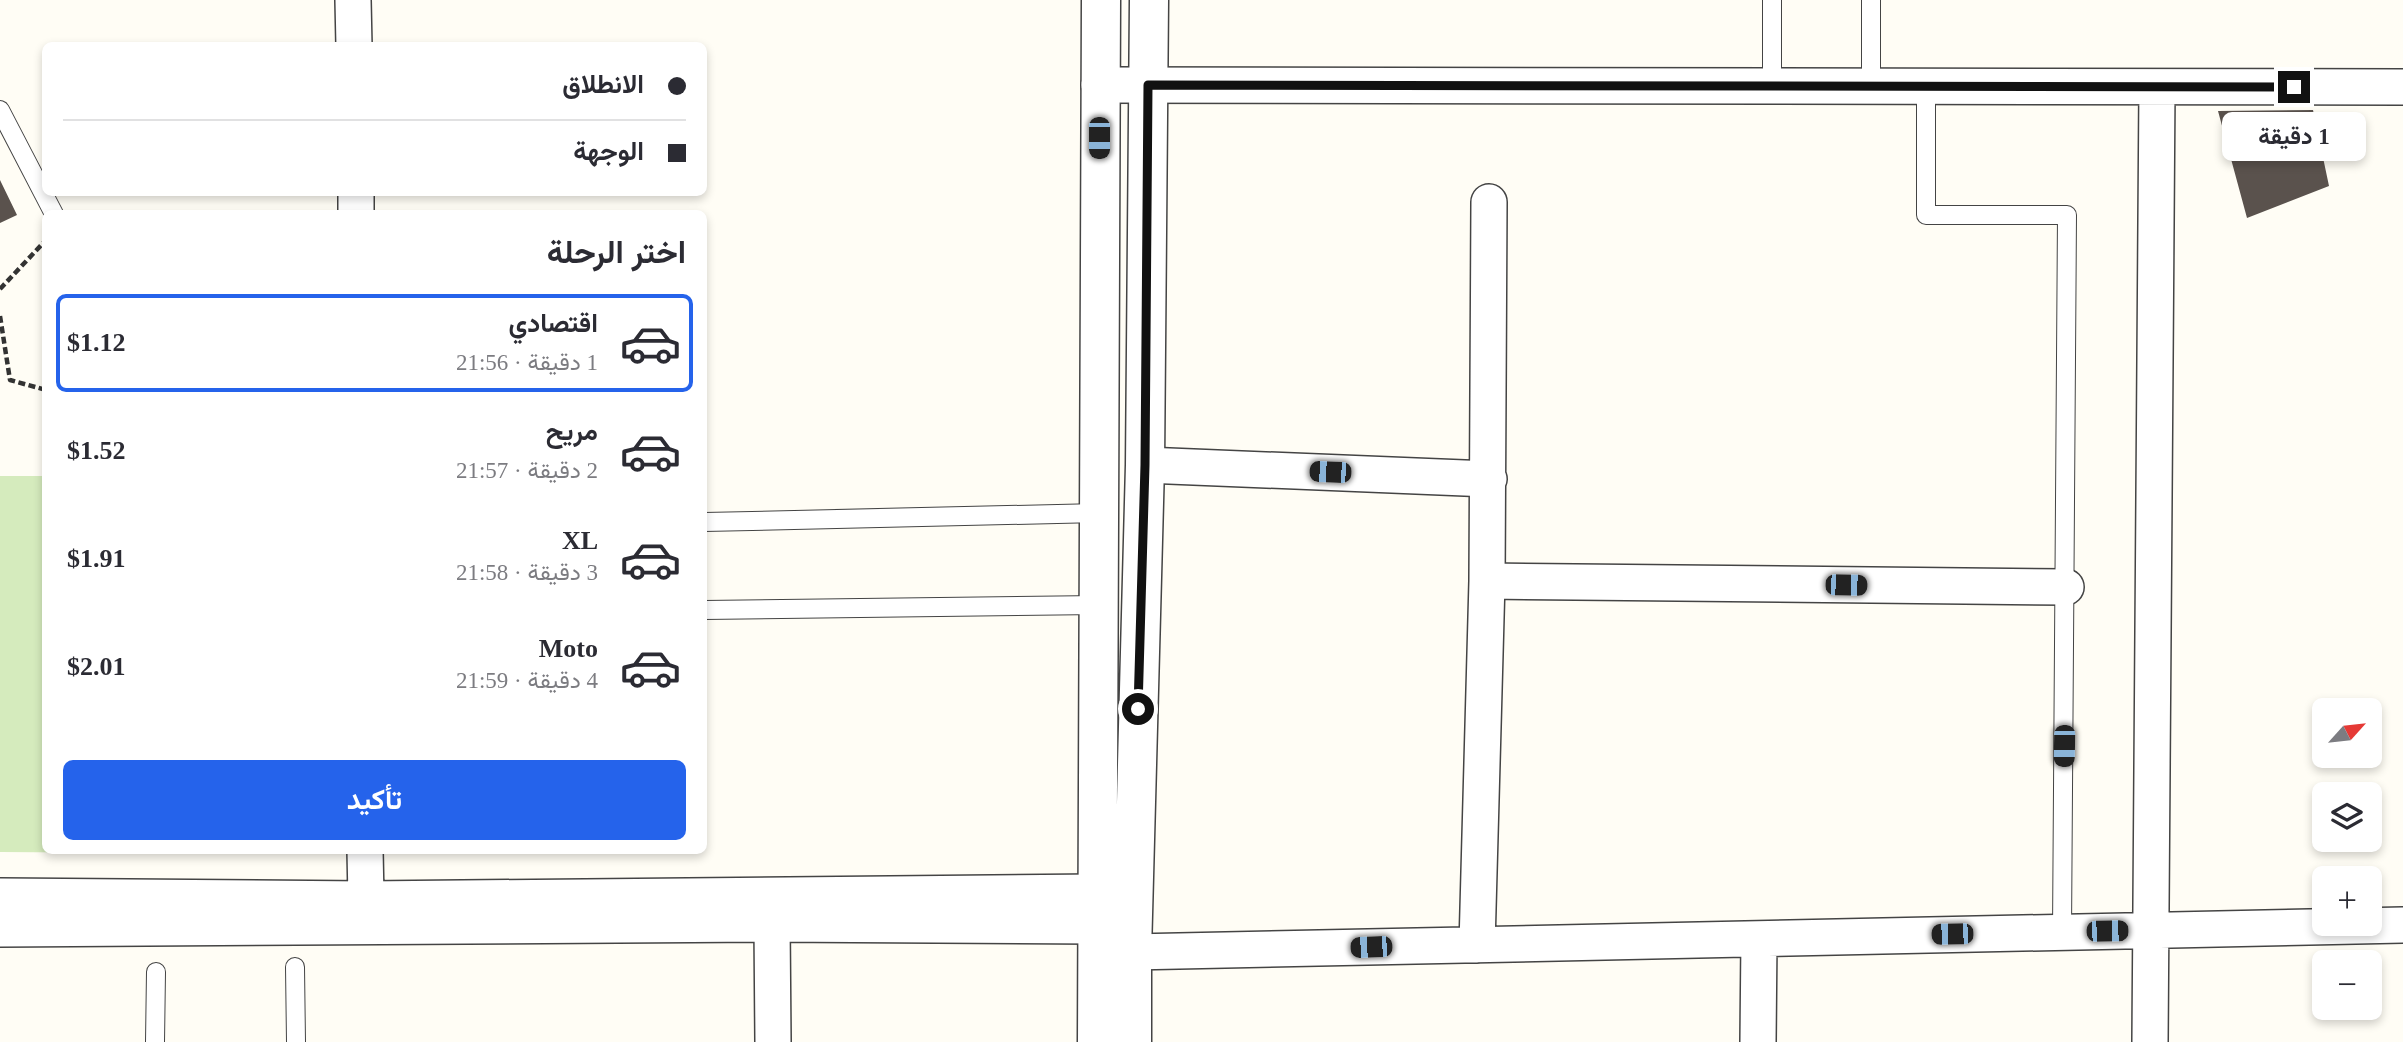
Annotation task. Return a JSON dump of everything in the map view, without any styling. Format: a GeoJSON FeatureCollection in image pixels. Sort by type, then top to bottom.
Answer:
{"type":"FeatureCollection","features":[{"type":"Feature","properties":{"kind":"street"},"geometry":{"type":"LineString","coordinates":[[353,0],[354,42]]}},
{"type":"Feature","properties":{"kind":"street"},"geometry":{"type":"LineString","coordinates":[[1097,1042],[1101,0]]}},
{"type":"Feature","properties":{"kind":"street"},"geometry":{"type":"LineString","coordinates":[[1132,1042],[1145,465],[1149,0]]}},
{"type":"Feature","properties":{"kind":"street"},"geometry":{"type":"LineString","coordinates":[[1099,85],[2403,87]]}},
{"type":"Feature","properties":{"kind":"street"},"geometry":{"type":"LineString","coordinates":[[2150,1042],[2157,87]]}},
{"type":"Feature","properties":{"kind":"street"},"geometry":{"type":"LineString","coordinates":[[1477,945],[1489,479],[1489,202]]}},
{"type":"Feature","properties":{"kind":"street"},"geometry":{"type":"LineString","coordinates":[[1145,465],[1489,479]]}},
{"type":"Feature","properties":{"kind":"street"},"geometry":{"type":"LineString","coordinates":[[1487,581],[2066,587]]}},
{"type":"Feature","properties":{"kind":"street"},"geometry":{"type":"LineString","coordinates":[[365,854],[366,899]]}},
{"type":"Feature","properties":{"kind":"street"},"geometry":{"type":"LineString","coordinates":[[0,896],[1097,909]]}},
{"type":"Feature","properties":{"kind":"street"},"geometry":{"type":"LineString","coordinates":[[0,929],[772,924],[1097,909]]}},
{"type":"Feature","properties":{"kind":"street"},"geometry":{"type":"LineString","coordinates":[[772,924],[772,1042]]}},
{"type":"Feature","properties":{"kind":"street"},"geometry":{"type":"LineString","coordinates":[[1132,952],[2403,925]]}},
{"type":"Feature","properties":{"kind":"street"},"geometry":{"type":"LineString","coordinates":[[1758,1042],[1759,939]]}},
{"type":"Feature","properties":{"kind":"lane"},"geometry":{"type":"LineString","coordinates":[[1772,0],[1772,86]]}},
{"type":"Feature","properties":{"kind":"lane"},"geometry":{"type":"LineString","coordinates":[[1871,0],[1871,86]]}},
{"type":"Feature","properties":{"kind":"lane"},"geometry":{"type":"LineString","coordinates":[[1926,86],[1926,215],[2067,215],[2062,932]]}},
{"type":"Feature","properties":{"kind":"lane"},"geometry":{"type":"LineString","coordinates":[[0,110],[42,191]]}},
{"type":"Feature","properties":{"kind":"lane"},"geometry":{"type":"LineString","coordinates":[[707,522],[1099,513]]}},
{"type":"Feature","properties":{"kind":"lane"},"geometry":{"type":"LineString","coordinates":[[707,610],[1098,605]]}},
{"type":"Feature","properties":{"kind":"lane"},"geometry":{"type":"LineString","coordinates":[[295,967],[296,1042]]}},
{"type":"Feature","properties":{"kind":"lane"},"geometry":{"type":"LineString","coordinates":[[155,1042],[156,972]]}},
{"type":"Feature","properties":{"kind":"path"},"geometry":{"type":"LineString","coordinates":[[0,289],[42,244]]}},
{"type":"Feature","properties":{"kind":"path"},"geometry":{"type":"LineString","coordinates":[[0,316],[10,380],[42,389]]}},
{"type":"Feature","properties":{"kind":"green space"},"geometry":{"type":"Polygon","coordinates":[[[0,476],[42,476],[42,852],[0,852],[0,476]]]}},
{"type":"Feature","properties":{"kind":"building"},"geometry":{"type":"Polygon","coordinates":[[[2313,110],[2329,186],[2247,218],[2218,111],[2313,110]]]}},
{"type":"Feature","properties":{"kind":"building"},"geometry":{"type":"Polygon","coordinates":[[[0,180],[17,215],[0,223],[0,180]]]}},
{"type":"Feature","properties":{"kind":"route"},"geometry":{"type":"LineString","coordinates":[[1138,709],[1145,465],[1148,85],[2294,87]]}}]}
